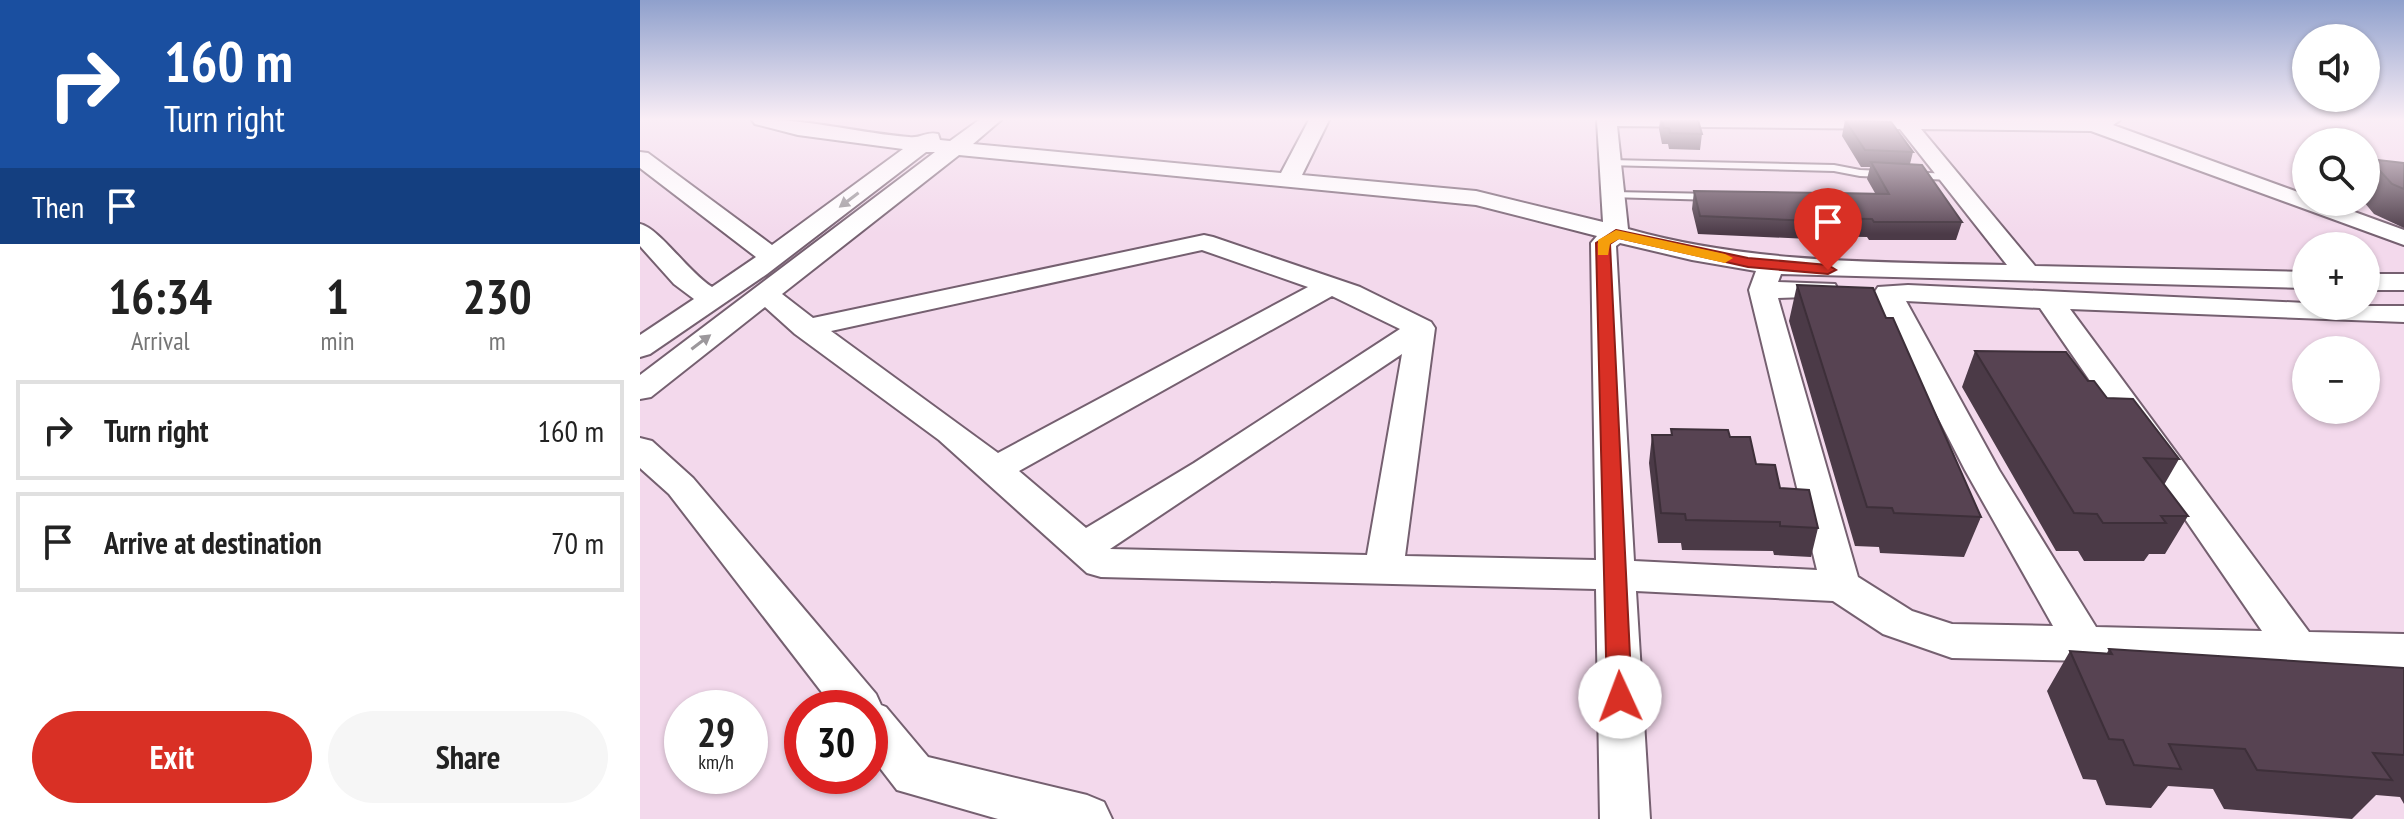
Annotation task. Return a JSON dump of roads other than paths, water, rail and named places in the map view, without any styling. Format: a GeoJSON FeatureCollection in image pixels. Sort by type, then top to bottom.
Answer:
{"type":"FeatureCollection","features":[{"type":"Feature","properties":{"kind":"street"},"geometry":{"type":"LineString","coordinates":[[640,158],[767,253],[776,255]]}},
{"type":"Feature","properties":{"kind":"street"},"geometry":{"type":"LineString","coordinates":[[640,348],[776,255],[905,158]]}},
{"type":"Feature","properties":{"kind":"street"},"geometry":{"type":"LineString","coordinates":[[640,390],[943,158]]}},
{"type":"Feature","properties":{"kind":"street"},"geometry":{"type":"LineString","coordinates":[[1066,158],[1476,198],[1698,253],[1766,277],[1888,293],[2292,280]]}},
{"type":"Feature","properties":{"kind":"street"},"geometry":{"type":"LineString","coordinates":[[1289,179],[1300,158]]}},
{"type":"Feature","properties":{"kind":"street"},"geometry":{"type":"LineString","coordinates":[[1610,158],[1616,234]]}},
{"type":"Feature","properties":{"kind":"street"},"geometry":{"type":"LineString","coordinates":[[1936,158],[2038,287],[2297,648]]}},
{"type":"Feature","properties":{"kind":"street"},"geometry":{"type":"LineString","coordinates":[[2193,158],[2404,238]]}},
{"type":"Feature","properties":{"kind":"street"},"geometry":{"type":"LineString","coordinates":[[640,231],[675,270],[704,294],[715,297]]}},
{"type":"Feature","properties":{"kind":"street"},"geometry":{"type":"LineString","coordinates":[[1616,234],[1603,243],[1625,819]]}},
{"type":"Feature","properties":{"kind":"street"},"geometry":{"type":"LineString","coordinates":[[805,328],[1204,242],[1330,286],[1421,328]]}},
{"type":"Feature","properties":{"kind":"street"},"geometry":{"type":"LineString","coordinates":[[1766,277],[1859,271],[2249,310],[2404,314]]}},
{"type":"Feature","properties":{"kind":"street"},"geometry":{"type":"LineString","coordinates":[[1766,277],[1841,586]]}},
{"type":"Feature","properties":{"kind":"street"},"geometry":{"type":"LineString","coordinates":[[2380,282],[2404,282]]}},
{"type":"Feature","properties":{"kind":"street"},"geometry":{"type":"LineString","coordinates":[[996,469],[1330,286]]}},
{"type":"Feature","properties":{"kind":"street"},"geometry":{"type":"LineString","coordinates":[[765,293],[805,328],[926,413],[996,469],[1101,563],[1615,575],[1841,586],[1898,623],[1952,641],[2404,651]]}},
{"type":"Feature","properties":{"kind":"street"},"geometry":{"type":"LineString","coordinates":[[1888,293],[1982,470],[2084,643]]}},
{"type":"Feature","properties":{"kind":"street"},"geometry":{"type":"LineString","coordinates":[[1384,570],[1421,328]]}},
{"type":"Feature","properties":{"kind":"street"},"geometry":{"type":"LineString","coordinates":[[1084,547],[1206,471],[1421,328]]}},
{"type":"Feature","properties":{"kind":"street"},"geometry":{"type":"LineString","coordinates":[[640,449],[681,486],[845,690]]}},
{"type":"Feature","properties":{"kind":"street"},"geometry":{"type":"LineString","coordinates":[[888,743],[914,775],[1087,819]]}},
{"type":"Feature","properties":{"kind":"lane"},"geometry":{"type":"LineString","coordinates":[[1612,179],[1834,168],[1860,173],[1952,177]]}},
{"type":"Feature","properties":{"kind":"lane"},"geometry":{"type":"LineString","coordinates":[[1612,179],[1736,197]]}}]}
